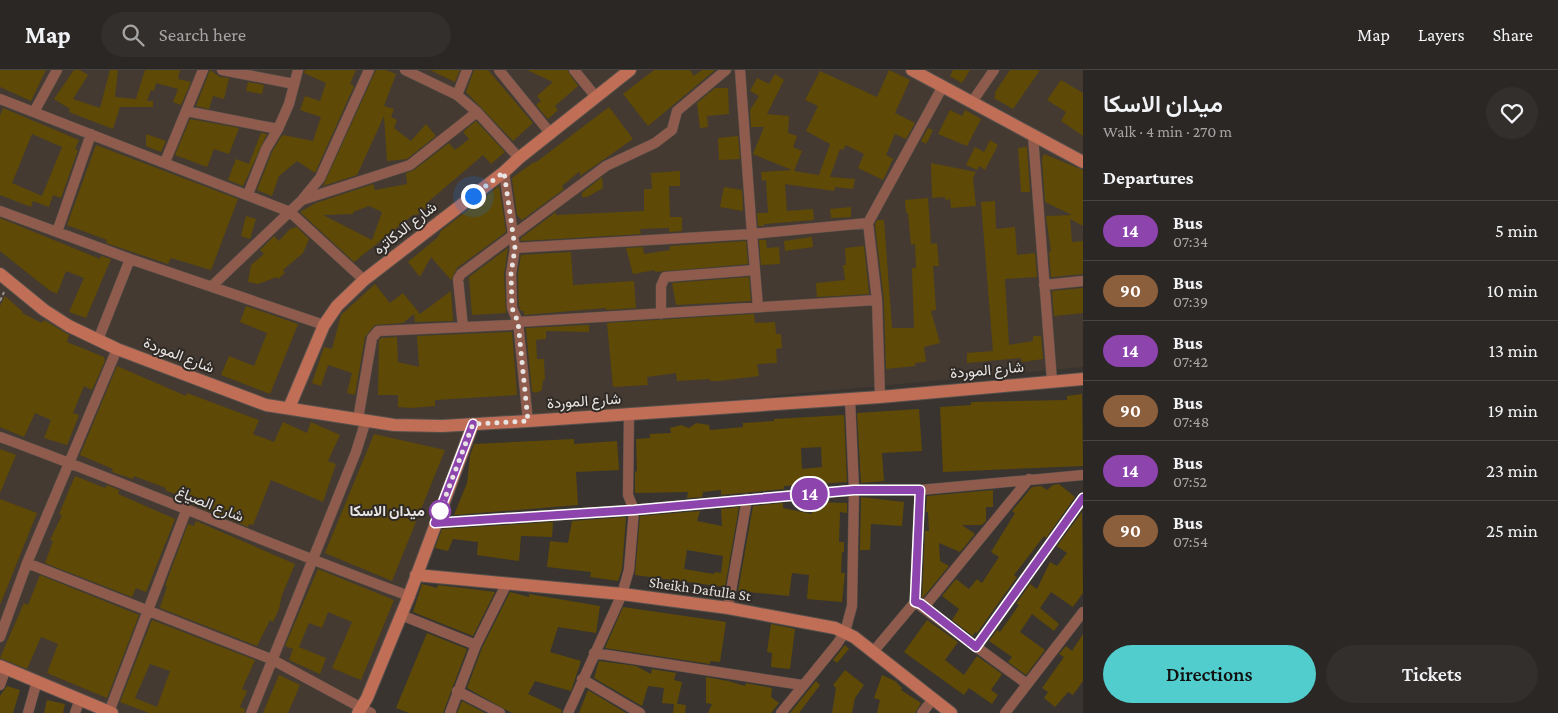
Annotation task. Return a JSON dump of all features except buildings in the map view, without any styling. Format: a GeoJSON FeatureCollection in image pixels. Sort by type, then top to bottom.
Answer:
{"type":"FeatureCollection","features":[{"type":"Feature","properties":{"kind":"street"},"geometry":{"type":"LineString","coordinates":[[34,112],[58,70]]}},
{"type":"Feature","properties":{"kind":"street"},"geometry":{"type":"LineString","coordinates":[[164,162],[203,70]]}},
{"type":"Feature","properties":{"kind":"street"},"geometry":{"type":"LineString","coordinates":[[222,70],[243,72],[294,84]]}},
{"type":"Feature","properties":{"kind":"street"},"geometry":{"type":"LineString","coordinates":[[248,194],[266,149],[278,129],[298,70]]}},
{"type":"Feature","properties":{"kind":"street"},"geometry":{"type":"LineString","coordinates":[[213,285],[302,200],[320,178],[369,70]]}},
{"type":"Feature","properties":{"kind":"street"},"geometry":{"type":"LineString","coordinates":[[405,70],[457,95],[478,112],[519,158]]}},
{"type":"Feature","properties":{"kind":"street"},"geometry":{"type":"LineString","coordinates":[[457,95],[467,70]]}},
{"type":"Feature","properties":{"kind":"street"},"geometry":{"type":"LineString","coordinates":[[499,70],[552,134]]}},
{"type":"Feature","properties":{"kind":"street"},"geometry":{"type":"LineString","coordinates":[[574,70],[596,97]]}},
{"type":"Feature","properties":{"kind":"street","name":"شارع الدكاتره"},"geometry":{"type":"LineString","coordinates":[[289,408],[324,325],[337,306],[364,280],[504,172],[630,70]]}},
{"type":"Feature","properties":{"kind":"street"},"geometry":{"type":"LineString","coordinates":[[463,327],[458,279],[606,166],[656,143],[672,130],[677,111],[726,70]]}},
{"type":"Feature","properties":{"kind":"street"},"geometry":{"type":"LineString","coordinates":[[740,70],[758,307]]}},
{"type":"Feature","properties":{"kind":"street"},"geometry":{"type":"LineString","coordinates":[[912,70],[1083,162]]}},
{"type":"Feature","properties":{"kind":"street"},"geometry":{"type":"LineString","coordinates":[[972,102],[994,70]]}},
{"type":"Feature","properties":{"kind":"street"},"geometry":{"type":"LineString","coordinates":[[880,397],[877,300],[868,223],[943,86]]}},
{"type":"Feature","properties":{"kind":"street"},"geometry":{"type":"LineString","coordinates":[[0,99],[248,194],[290,212],[364,280]]}},
{"type":"Feature","properties":{"kind":"street"},"geometry":{"type":"LineString","coordinates":[[186,111],[278,129]]}},
{"type":"Feature","properties":{"kind":"street"},"geometry":{"type":"LineString","coordinates":[[302,200],[410,165],[478,112]]}},
{"type":"Feature","properties":{"kind":"street"},"geometry":{"type":"LineString","coordinates":[[57,232],[91,134]]}},
{"type":"Feature","properties":{"kind":"street"},"geometry":{"type":"LineString","coordinates":[[1033,136],[1052,381]]}},
{"type":"Feature","properties":{"kind":"street"},"geometry":{"type":"LineString","coordinates":[[504,172],[515,248],[511,274],[512,308],[518,322],[528,421]]}},
{"type":"Feature","properties":{"kind":"street"},"geometry":{"type":"LineString","coordinates":[[0,211],[130,259],[213,285],[324,325]]}},
{"type":"Feature","properties":{"kind":"street"},"geometry":{"type":"LineString","coordinates":[[515,248],[752,234],[868,223]]}},
{"type":"Feature","properties":{"kind":"street"},"geometry":{"type":"LineString","coordinates":[[98,340],[130,259]]}},
{"type":"Feature","properties":{"kind":"street"},"geometry":{"type":"LineString","coordinates":[[661,314],[661,286],[665,277],[755,270]]}},
{"type":"Feature","properties":{"kind":"street","name":"شارع الموردة"},"geometry":{"type":"LineString","coordinates":[[0,274],[44,310],[98,340],[257,402],[418,427],[880,397],[1083,379]]}},
{"type":"Feature","properties":{"kind":"street"},"geometry":{"type":"LineString","coordinates":[[1044,285],[1083,281]]}},
{"type":"Feature","properties":{"kind":"street"},"geometry":{"type":"LineString","coordinates":[[251,713],[271,659],[356,452],[374,334],[378,331],[510,325],[518,322],[877,300]]}},
{"type":"Feature","properties":{"kind":"street"},"geometry":{"type":"LineString","coordinates":[[0,637],[27,563],[117,349]]}},
{"type":"Feature","properties":{"kind":"street"},"geometry":{"type":"LineString","coordinates":[[781,713],[844,632],[852,597],[854,490],[850,399]]}},
{"type":"Feature","properties":{"kind":"street"},"geometry":{"type":"LineString","coordinates":[[568,713],[622,594],[629,570],[634,510],[628,495],[629,414]]}},
{"type":"Feature","properties":{"kind":"street"},"geometry":{"type":"LineString","coordinates":[[27,563],[271,659],[364,711],[473,424]]}},
{"type":"Feature","properties":{"kind":"street","name":"شارع الصياغ"},"geometry":{"type":"LineString","coordinates":[[0,437],[69,462],[186,511],[409,596]]}},
{"type":"Feature","properties":{"kind":"street"},"geometry":{"type":"LineString","coordinates":[[435,523],[634,510],[854,490],[920,490],[1083,475]]}},
{"type":"Feature","properties":{"kind":"street"},"geometry":{"type":"LineString","coordinates":[[873,652],[919,605],[1029,479]]}},
{"type":"Feature","properties":{"kind":"street"},"geometry":{"type":"LineString","coordinates":[[919,605],[920,490]]}},
{"type":"Feature","properties":{"kind":"street"},"geometry":{"type":"LineString","coordinates":[[976,647],[1083,498]]}},
{"type":"Feature","properties":{"kind":"street"},"geometry":{"type":"LineString","coordinates":[[728,608],[747,499]]}},
{"type":"Feature","properties":{"kind":"street"},"geometry":{"type":"LineString","coordinates":[[0,685],[3,667],[110,712],[186,511]]}},
{"type":"Feature","properties":{"kind":"street","name":"Sheikh Dafulla St"},"geometry":{"type":"LineString","coordinates":[[416,575],[506,585],[622,594],[728,608],[844,632],[873,652],[951,713]]}},
{"type":"Feature","properties":{"kind":"street"},"geometry":{"type":"LineString","coordinates":[[450,713],[476,645],[506,585]]}},
{"type":"Feature","properties":{"kind":"street"},"geometry":{"type":"LineString","coordinates":[[919,605],[1027,684]]}},
{"type":"Feature","properties":{"kind":"street"},"geometry":{"type":"LineString","coordinates":[[1005,713],[1083,612]]}},
{"type":"Feature","properties":{"kind":"street"},"geometry":{"type":"LineString","coordinates":[[401,615],[476,645]]}},
{"type":"Feature","properties":{"kind":"street"},"geometry":{"type":"LineString","coordinates":[[594,653],[802,685]]}},
{"type":"Feature","properties":{"kind":"street"},"geometry":{"type":"LineString","coordinates":[[582,679],[636,712]]}},
{"type":"Feature","properties":{"kind":"street"},"geometry":{"type":"LineString","coordinates":[[28,713],[37,682]]}},
{"type":"Feature","properties":{"kind":"street"},"geometry":{"type":"LineString","coordinates":[[457,692],[500,713]]}},
{"type":"Feature","properties":{"kind":"street"},"geometry":{"type":"LineString","coordinates":[[75,713],[80,699]]}},
{"type":"Feature","properties":{"kind":"street"},"geometry":{"type":"LineString","coordinates":[[922,713],[933,699]]}},
{"type":"Feature","properties":{"kind":"shaded area"},"geometry":{"type":"Polygon","coordinates":[[[0,70],[1083,70],[1083,367],[481,423],[423,560],[362,713],[116,713],[0,664],[0,70]]]}},
{"type":"Feature","properties":{"kind":"bus line","name":"14"},"geometry":{"type":"LineString","coordinates":[[473,424],[435,523],[634,510],[854,490],[920,490],[915,602],[921,604],[976,647],[1083,498]]}},
{"type":"Feature","properties":{"kind":"place","name":"ميدان الاسكا"},"geometry":{"type":"Point","coordinates":[440,511]}},
{"type":"Feature","properties":{"kind":"route"},"geometry":{"type":"LineString","coordinates":[[440,511],[473,424],[528,421],[518,322],[512,308],[511,274],[515,248],[504,172],[473,196]]}}]}
